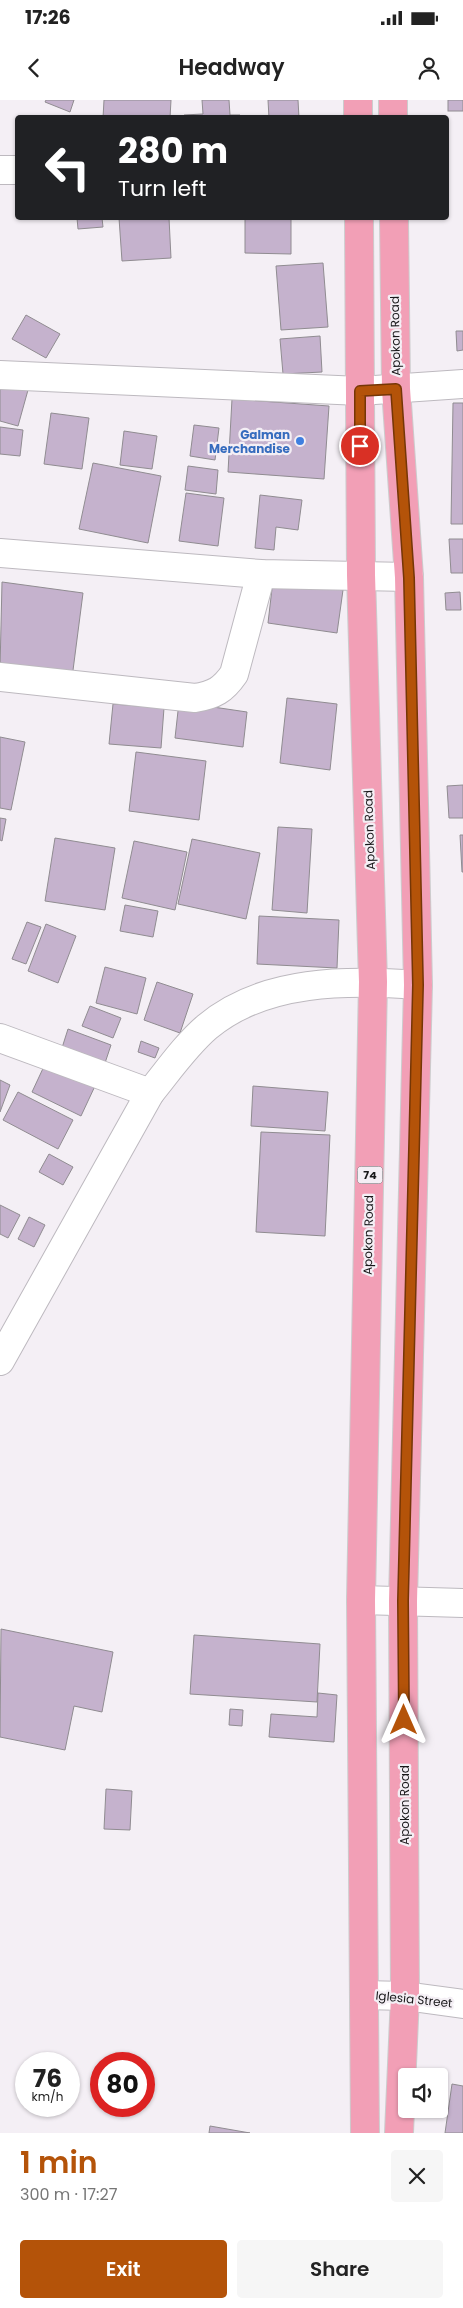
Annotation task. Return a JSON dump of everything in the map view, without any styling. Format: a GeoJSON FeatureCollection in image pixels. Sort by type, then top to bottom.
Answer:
{"type":"FeatureCollection","features":[{"type":"Feature","properties":{"kind":"highway"},"geometry":{"type":"LineString","coordinates":[[358,100],[358,115]]}},
{"type":"Feature","properties":{"kind":"highway"},"geometry":{"type":"LineString","coordinates":[[393,100],[393,115]]}},
{"type":"Feature","properties":{"kind":"highway","name":"Apokon Road"},"geometry":{"type":"LineString","coordinates":[[360,220],[361,575],[373,982],[362,1600],[365,2133]]}},
{"type":"Feature","properties":{"kind":"highway","name":"Apokon Road"},"geometry":{"type":"LineString","coordinates":[[394,220],[396,389],[409,578],[418,985],[403,1601],[405,1996],[399,2133]]}},
{"type":"Feature","properties":{"kind":"street"},"geometry":{"type":"LineString","coordinates":[[0,170],[15,170]]}},
{"type":"Feature","properties":{"kind":"street"},"geometry":{"type":"LineString","coordinates":[[0,375],[360,391],[463,384]]}},
{"type":"Feature","properties":{"kind":"street"},"geometry":{"type":"LineString","coordinates":[[0,553],[261,574],[361,575],[409,578]]}},
{"type":"Feature","properties":{"kind":"street"},"geometry":{"type":"LineString","coordinates":[[0,677],[195,698],[211,696],[225,687],[234,674],[261,574]]}},
{"type":"Feature","properties":{"kind":"street"},"geometry":{"type":"LineString","coordinates":[[3,1347],[150,1093],[179,1056],[207,1027],[234,1009],[269,993],[299,988],[373,982],[418,985]]}},
{"type":"Feature","properties":{"kind":"street"},"geometry":{"type":"LineString","coordinates":[[0,1038],[150,1093]]}},
{"type":"Feature","properties":{"kind":"street"},"geometry":{"type":"LineString","coordinates":[[362,1600],[463,1603]]}},
{"type":"Feature","properties":{"kind":"street","name":"Iglesia Street"},"geometry":{"type":"LineString","coordinates":[[364,1995],[405,1996],[463,2004]]}},
{"type":"Feature","properties":{"kind":"building"},"geometry":{"type":"Polygon","coordinates":[[[46,100],[74,100],[70,112],[45,102],[46,100]]]}},
{"type":"Feature","properties":{"kind":"building"},"geometry":{"type":"Polygon","coordinates":[[[104,100],[171,100],[170,115],[103,115],[104,100]]]}},
{"type":"Feature","properties":{"kind":"building"},"geometry":{"type":"Polygon","coordinates":[[[202,100],[229,100],[230,115],[184,115],[203,114],[202,100]]]}},
{"type":"Feature","properties":{"kind":"building"},"geometry":{"type":"Polygon","coordinates":[[[268,100],[298,100],[299,115],[269,115],[268,100]]]}},
{"type":"Feature","properties":{"kind":"building"},"geometry":{"type":"Polygon","coordinates":[[[448,100],[463,100],[463,111],[448,111],[448,100]]]}},
{"type":"Feature","properties":{"kind":"building"},"geometry":{"type":"Polygon","coordinates":[[[77,220],[102,220],[103,227],[78,229],[77,220]]]}},
{"type":"Feature","properties":{"kind":"building"},"geometry":{"type":"Polygon","coordinates":[[[119,220],[169,220],[171,258],[122,261],[119,220]]]}},
{"type":"Feature","properties":{"kind":"building"},"geometry":{"type":"Polygon","coordinates":[[[245,220],[291,220],[291,254],[245,253],[245,220]]]}},
{"type":"Feature","properties":{"kind":"building"},"geometry":{"type":"Polygon","coordinates":[[[323,263],[328,327],[281,330],[276,266],[323,263]]]}},
{"type":"Feature","properties":{"kind":"building"},"geometry":{"type":"Polygon","coordinates":[[[26,315],[60,334],[46,358],[12,339],[26,315]]]}},
{"type":"Feature","properties":{"kind":"building"},"geometry":{"type":"Polygon","coordinates":[[[456,331],[463,331],[463,350],[457,351],[456,331]]]}},
{"type":"Feature","properties":{"kind":"building"},"geometry":{"type":"Polygon","coordinates":[[[320,336],[322,372],[283,374],[280,339],[320,336]]]}},
{"type":"Feature","properties":{"kind":"building"},"geometry":{"type":"Polygon","coordinates":[[[0,382],[28,390],[18,426],[0,421],[0,382]]]}},
{"type":"Feature","properties":{"kind":"building"},"geometry":{"type":"Polygon","coordinates":[[[232,399],[329,406],[324,479],[228,472],[232,399]]]}},
{"type":"Feature","properties":{"kind":"building"},"geometry":{"type":"Polygon","coordinates":[[[453,403],[463,403],[463,524],[451,524],[453,403]]]}},
{"type":"Feature","properties":{"kind":"building"},"geometry":{"type":"Polygon","coordinates":[[[51,413],[89,418],[82,469],[44,464],[51,413]]]}},
{"type":"Feature","properties":{"kind":"building"},"geometry":{"type":"Polygon","coordinates":[[[194,425],[219,428],[215,460],[190,456],[194,425]]]}},
{"type":"Feature","properties":{"kind":"building"},"geometry":{"type":"Polygon","coordinates":[[[0,427],[23,430],[20,456],[0,454],[0,427]]]}},
{"type":"Feature","properties":{"kind":"building"},"geometry":{"type":"Polygon","coordinates":[[[124,431],[157,436],[152,469],[120,465],[124,431]]]}},
{"type":"Feature","properties":{"kind":"building"},"geometry":{"type":"Polygon","coordinates":[[[93,463],[161,476],[148,543],[79,529],[93,463]]]}},
{"type":"Feature","properties":{"kind":"building"},"geometry":{"type":"Polygon","coordinates":[[[188,466],[218,470],[216,494],[185,490],[188,466]]]}},
{"type":"Feature","properties":{"kind":"building"},"geometry":{"type":"Polygon","coordinates":[[[186,493],[224,498],[218,546],[179,541],[186,493]]]}},
{"type":"Feature","properties":{"kind":"building"},"geometry":{"type":"Polygon","coordinates":[[[260,495],[302,500],[298,530],[276,527],[274,550],[255,548],[260,495]]]}},
{"type":"Feature","properties":{"kind":"building"},"geometry":{"type":"Polygon","coordinates":[[[449,539],[463,539],[463,573],[451,573],[449,539]]]}},
{"type":"Feature","properties":{"kind":"building"},"geometry":{"type":"Polygon","coordinates":[[[273,580],[343,590],[337,633],[268,623],[273,580]]]}},
{"type":"Feature","properties":{"kind":"building"},"geometry":{"type":"Polygon","coordinates":[[[2,582],[83,593],[72,678],[0,669],[2,582]]]}},
{"type":"Feature","properties":{"kind":"building"},"geometry":{"type":"Polygon","coordinates":[[[460,592],[461,610],[446,610],[445,593],[460,592]]]}},
{"type":"Feature","properties":{"kind":"building"},"geometry":{"type":"Polygon","coordinates":[[[287,698],[337,704],[330,770],[280,763],[287,698]]]}},
{"type":"Feature","properties":{"kind":"building"},"geometry":{"type":"Polygon","coordinates":[[[179,702],[247,712],[243,747],[175,738],[179,702]]]}},
{"type":"Feature","properties":{"kind":"building"},"geometry":{"type":"Polygon","coordinates":[[[113,704],[164,708],[161,748],[109,744],[113,704]]]}},
{"type":"Feature","properties":{"kind":"building"},"geometry":{"type":"Polygon","coordinates":[[[0,737],[25,742],[11,810],[0,808],[0,737]]]}},
{"type":"Feature","properties":{"kind":"building"},"geometry":{"type":"Polygon","coordinates":[[[136,752],[206,761],[199,820],[129,811],[136,752]]]}},
{"type":"Feature","properties":{"kind":"building"},"geometry":{"type":"Polygon","coordinates":[[[463,785],[463,818],[449,818],[447,786],[463,785]]]}},
{"type":"Feature","properties":{"kind":"building"},"geometry":{"type":"Polygon","coordinates":[[[0,818],[6,819],[2,841],[0,840],[0,818]]]}},
{"type":"Feature","properties":{"kind":"building"},"geometry":{"type":"Polygon","coordinates":[[[278,827],[312,829],[307,913],[272,910],[278,827]]]}},
{"type":"Feature","properties":{"kind":"building"},"geometry":{"type":"Polygon","coordinates":[[[460,835],[463,835],[463,872],[462,872],[460,835]]]}},
{"type":"Feature","properties":{"kind":"building"},"geometry":{"type":"Polygon","coordinates":[[[55,838],[115,848],[105,910],[45,901],[55,838]]]}},
{"type":"Feature","properties":{"kind":"building"},"geometry":{"type":"Polygon","coordinates":[[[192,839],[260,853],[246,919],[178,904],[192,839]]]}},
{"type":"Feature","properties":{"kind":"building"},"geometry":{"type":"Polygon","coordinates":[[[134,841],[187,852],[175,910],[122,898],[134,841]]]}},
{"type":"Feature","properties":{"kind":"building"},"geometry":{"type":"Polygon","coordinates":[[[125,905],[158,911],[153,937],[120,931],[125,905]]]}},
{"type":"Feature","properties":{"kind":"building"},"geometry":{"type":"Polygon","coordinates":[[[259,916],[339,920],[337,968],[257,964],[259,916]]]}},
{"type":"Feature","properties":{"kind":"building"},"geometry":{"type":"Polygon","coordinates":[[[27,922],[41,927],[26,964],[12,959],[27,922]]]}},
{"type":"Feature","properties":{"kind":"building"},"geometry":{"type":"Polygon","coordinates":[[[46,924],[76,936],[58,983],[28,971],[46,924]]]}},
{"type":"Feature","properties":{"kind":"building"},"geometry":{"type":"Polygon","coordinates":[[[105,967],[146,978],[137,1014],[96,1003],[105,967]]]}},
{"type":"Feature","properties":{"kind":"building"},"geometry":{"type":"Polygon","coordinates":[[[157,982],[193,994],[180,1033],[144,1020],[157,982]]]}},
{"type":"Feature","properties":{"kind":"building"},"geometry":{"type":"Polygon","coordinates":[[[90,1006],[121,1018],[113,1038],[82,1026],[90,1006]]]}},
{"type":"Feature","properties":{"kind":"building"},"geometry":{"type":"Polygon","coordinates":[[[68,1029],[111,1045],[104,1066],[61,1051],[68,1029]]]}},
{"type":"Feature","properties":{"kind":"building"},"geometry":{"type":"Polygon","coordinates":[[[141,1041],[159,1048],[155,1058],[138,1052],[141,1041]]]}},
{"type":"Feature","properties":{"kind":"building"},"geometry":{"type":"Polygon","coordinates":[[[46,1062],[95,1086],[81,1116],[32,1092],[46,1062]]]}},
{"type":"Feature","properties":{"kind":"building"},"geometry":{"type":"Polygon","coordinates":[[[0,1080],[10,1085],[0,1112],[0,1080]]]}},
{"type":"Feature","properties":{"kind":"building"},"geometry":{"type":"Polygon","coordinates":[[[253,1086],[328,1092],[325,1131],[251,1126],[253,1086]]]}},
{"type":"Feature","properties":{"kind":"building"},"geometry":{"type":"Polygon","coordinates":[[[18,1092],[73,1120],[58,1149],[3,1120],[18,1092]]]}},
{"type":"Feature","properties":{"kind":"building"},"geometry":{"type":"Polygon","coordinates":[[[261,1132],[330,1135],[325,1236],[256,1232],[261,1132]]]}},
{"type":"Feature","properties":{"kind":"building"},"geometry":{"type":"Polygon","coordinates":[[[49,1154],[73,1167],[63,1185],[39,1172],[49,1154]]]}},
{"type":"Feature","properties":{"kind":"building"},"geometry":{"type":"Polygon","coordinates":[[[0,1205],[20,1215],[8,1238],[0,1234],[0,1205]]]}},
{"type":"Feature","properties":{"kind":"building"},"geometry":{"type":"Polygon","coordinates":[[[29,1217],[45,1225],[34,1247],[18,1239],[29,1217]]]}},
{"type":"Feature","properties":{"kind":"building"},"geometry":{"type":"Polygon","coordinates":[[[1,1629],[113,1652],[102,1712],[74,1706],[65,1750],[0,1737],[1,1629]]]}},
{"type":"Feature","properties":{"kind":"building"},"geometry":{"type":"Polygon","coordinates":[[[194,1635],[320,1644],[317,1702],[190,1694],[194,1635]]]}},
{"type":"Feature","properties":{"kind":"building"},"geometry":{"type":"Polygon","coordinates":[[[318,1693],[337,1695],[334,1742],[269,1737],[271,1714],[317,1717],[318,1693]]]}},
{"type":"Feature","properties":{"kind":"building"},"geometry":{"type":"Polygon","coordinates":[[[230,1709],[243,1710],[242,1726],[229,1725],[230,1709]]]}},
{"type":"Feature","properties":{"kind":"building"},"geometry":{"type":"Polygon","coordinates":[[[106,1789],[132,1791],[130,1830],[104,1829],[106,1789]]]}},
{"type":"Feature","properties":{"kind":"building"},"geometry":{"type":"Polygon","coordinates":[[[452,2084],[463,2086],[463,2133],[445,2133],[452,2084]]]}},
{"type":"Feature","properties":{"kind":"building"},"geometry":{"type":"Polygon","coordinates":[[[210,2126],[250,2133],[209,2133],[210,2126]]]}},
{"type":"Feature","properties":{"kind":"place","name":"Galman Merchandise"},"geometry":{"type":"Point","coordinates":[300,441]}},
{"type":"Feature","properties":{"kind":"route"},"geometry":{"type":"LineString","coordinates":[[360,446],[360,391],[396,389],[409,578],[418,985],[403,1601],[404,1720]]}}]}
